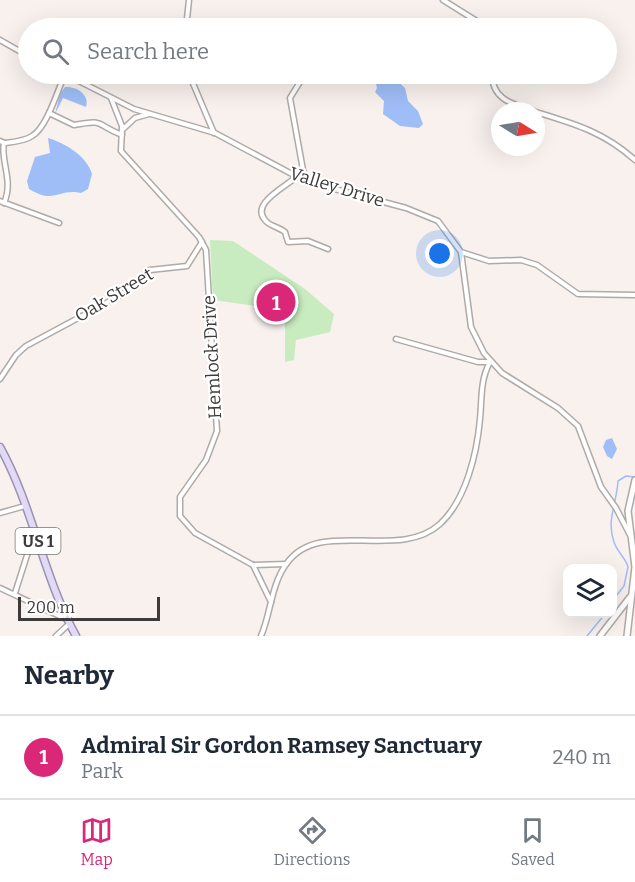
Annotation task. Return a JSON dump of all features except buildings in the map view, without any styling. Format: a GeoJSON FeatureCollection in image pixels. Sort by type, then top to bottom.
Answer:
{"type":"FeatureCollection","features":[{"type":"Feature","properties":{"kind":"main road","name":"US 1"},"geometry":{"type":"LineString","coordinates":[[0,447],[26,506],[54,592],[76,636]]}},
{"type":"Feature","properties":{"kind":"main road"},"geometry":{"type":"LineString","coordinates":[[627,636],[635,567],[628,511],[635,480]]}},
{"type":"Feature","properties":{"kind":"main road"},"geometry":{"type":"LineString","coordinates":[[600,636],[631,595]]}},
{"type":"Feature","properties":{"kind":"street"},"geometry":{"type":"LineString","coordinates":[[187,18],[189,0]]}},
{"type":"Feature","properties":{"kind":"street"},"geometry":{"type":"LineString","coordinates":[[443,0],[472,18]]}},
{"type":"Feature","properties":{"kind":"street"},"geometry":{"type":"LineString","coordinates":[[0,40],[18,50]]}},
{"type":"Feature","properties":{"kind":"street"},"geometry":{"type":"LineString","coordinates":[[59,223],[2,202],[9,187],[1,151],[2,142],[31,138],[49,113],[61,84]]}},
{"type":"Feature","properties":{"kind":"street","name":"Valley Drive"},"geometry":{"type":"LineString","coordinates":[[84,84],[110,98],[150,114],[215,133],[305,181],[426,214],[447,230],[461,252],[471,327],[490,362],[502,373],[567,414],[578,426],[601,488],[630,535]]}},
{"type":"Feature","properties":{"kind":"street"},"geometry":{"type":"LineString","coordinates":[[193,84],[215,133]]}},
{"type":"Feature","properties":{"kind":"street"},"geometry":{"type":"LineString","coordinates":[[299,84],[290,98],[305,181]]}},
{"type":"Feature","properties":{"kind":"street"},"geometry":{"type":"LineString","coordinates":[[494,84],[508,102]]}},
{"type":"Feature","properties":{"kind":"street"},"geometry":{"type":"LineString","coordinates":[[110,98],[122,132],[120,145],[124,155],[202,242]]}},
{"type":"Feature","properties":{"kind":"street"},"geometry":{"type":"LineString","coordinates":[[49,113],[74,125],[88,121],[99,122],[122,132]]}},
{"type":"Feature","properties":{"kind":"street"},"geometry":{"type":"LineString","coordinates":[[122,132],[135,118],[150,114]]}},
{"type":"Feature","properties":{"kind":"street"},"geometry":{"type":"LineString","coordinates":[[545,114],[601,134],[614,141],[635,160]]}},
{"type":"Feature","properties":{"kind":"street"},"geometry":{"type":"LineString","coordinates":[[296,177],[268,198],[262,208],[263,216],[269,224],[285,232],[288,242],[308,241],[328,249]]}},
{"type":"Feature","properties":{"kind":"street","name":"Oak Street"},"geometry":{"type":"LineString","coordinates":[[0,379],[16,354],[26,346],[121,295],[150,270],[187,266],[202,242]]}},
{"type":"Feature","properties":{"kind":"street","name":"Hemlock Drive"},"geometry":{"type":"LineString","coordinates":[[202,242],[207,259],[217,431],[206,460],[182,491],[178,509],[184,523],[195,533],[253,565]]}},
{"type":"Feature","properties":{"kind":"street"},"geometry":{"type":"LineString","coordinates":[[461,252],[489,261],[521,260],[537,265],[578,294],[635,295]]}},
{"type":"Feature","properties":{"kind":"street","name":"Valley Drive"},"geometry":{"type":"LineString","coordinates":[[396,339],[478,362],[490,362]]}},
{"type":"Feature","properties":{"kind":"street"},"geometry":{"type":"LineString","coordinates":[[261,636],[286,564],[301,550],[318,544],[405,540],[420,536],[440,524],[462,489],[474,455],[480,421],[482,384],[490,362]]}},
{"type":"Feature","properties":{"kind":"street"},"geometry":{"type":"LineString","coordinates":[[0,513],[26,506]]}},
{"type":"Feature","properties":{"kind":"street"},"geometry":{"type":"LineString","coordinates":[[614,506],[628,511]]}},
{"type":"Feature","properties":{"kind":"street"},"geometry":{"type":"LineString","coordinates":[[14,593],[22,576],[29,549],[37,540]]}},
{"type":"Feature","properties":{"kind":"street"},"geometry":{"type":"LineString","coordinates":[[271,603],[253,565],[286,564]]}},
{"type":"Feature","properties":{"kind":"street"},"geometry":{"type":"LineString","coordinates":[[0,588],[68,622],[56,636]]}},
{"type":"Feature","properties":{"kind":"green space"},"geometry":{"type":"Polygon","coordinates":[[[210,240],[233,241],[305,289],[334,314],[330,332],[296,340],[294,360],[285,362],[285,310],[213,300],[210,240]]]}},
{"type":"Feature","properties":{"kind":"water"},"geometry":{"type":"Polygon","coordinates":[[[376,84],[401,84],[405,88],[408,101],[418,111],[423,124],[419,128],[400,126],[383,114],[384,101],[375,92],[376,84]]]}},
{"type":"Feature","properties":{"kind":"water"},"geometry":{"type":"Polygon","coordinates":[[[65,87],[82,92],[86,99],[86,107],[63,98],[55,114],[60,94],[65,87]]]}},
{"type":"Feature","properties":{"kind":"water"},"geometry":{"type":"Polygon","coordinates":[[[48,138],[68,147],[85,161],[92,174],[88,189],[81,193],[45,196],[29,189],[27,181],[35,157],[50,153],[48,138]]]}},
{"type":"Feature","properties":{"kind":"water"},"geometry":{"type":"Polygon","coordinates":[[[612,438],[617,449],[612,459],[607,456],[603,447],[606,440],[612,438]]]}},
{"type":"Feature","properties":{"kind":"waterway"},"geometry":{"type":"LineString","coordinates":[[617,595],[624,586],[628,567],[615,546],[611,519],[618,481],[626,476],[635,477]]}},
{"type":"Feature","properties":{"kind":"waterway"},"geometry":{"type":"LineString","coordinates":[[587,636],[602,618]]}},
{"type":"Feature","properties":{"kind":"place","name":"Admiral Sir Gordon Ramsey Sanctuary"},"geometry":{"type":"Point","coordinates":[276,302]}}]}
